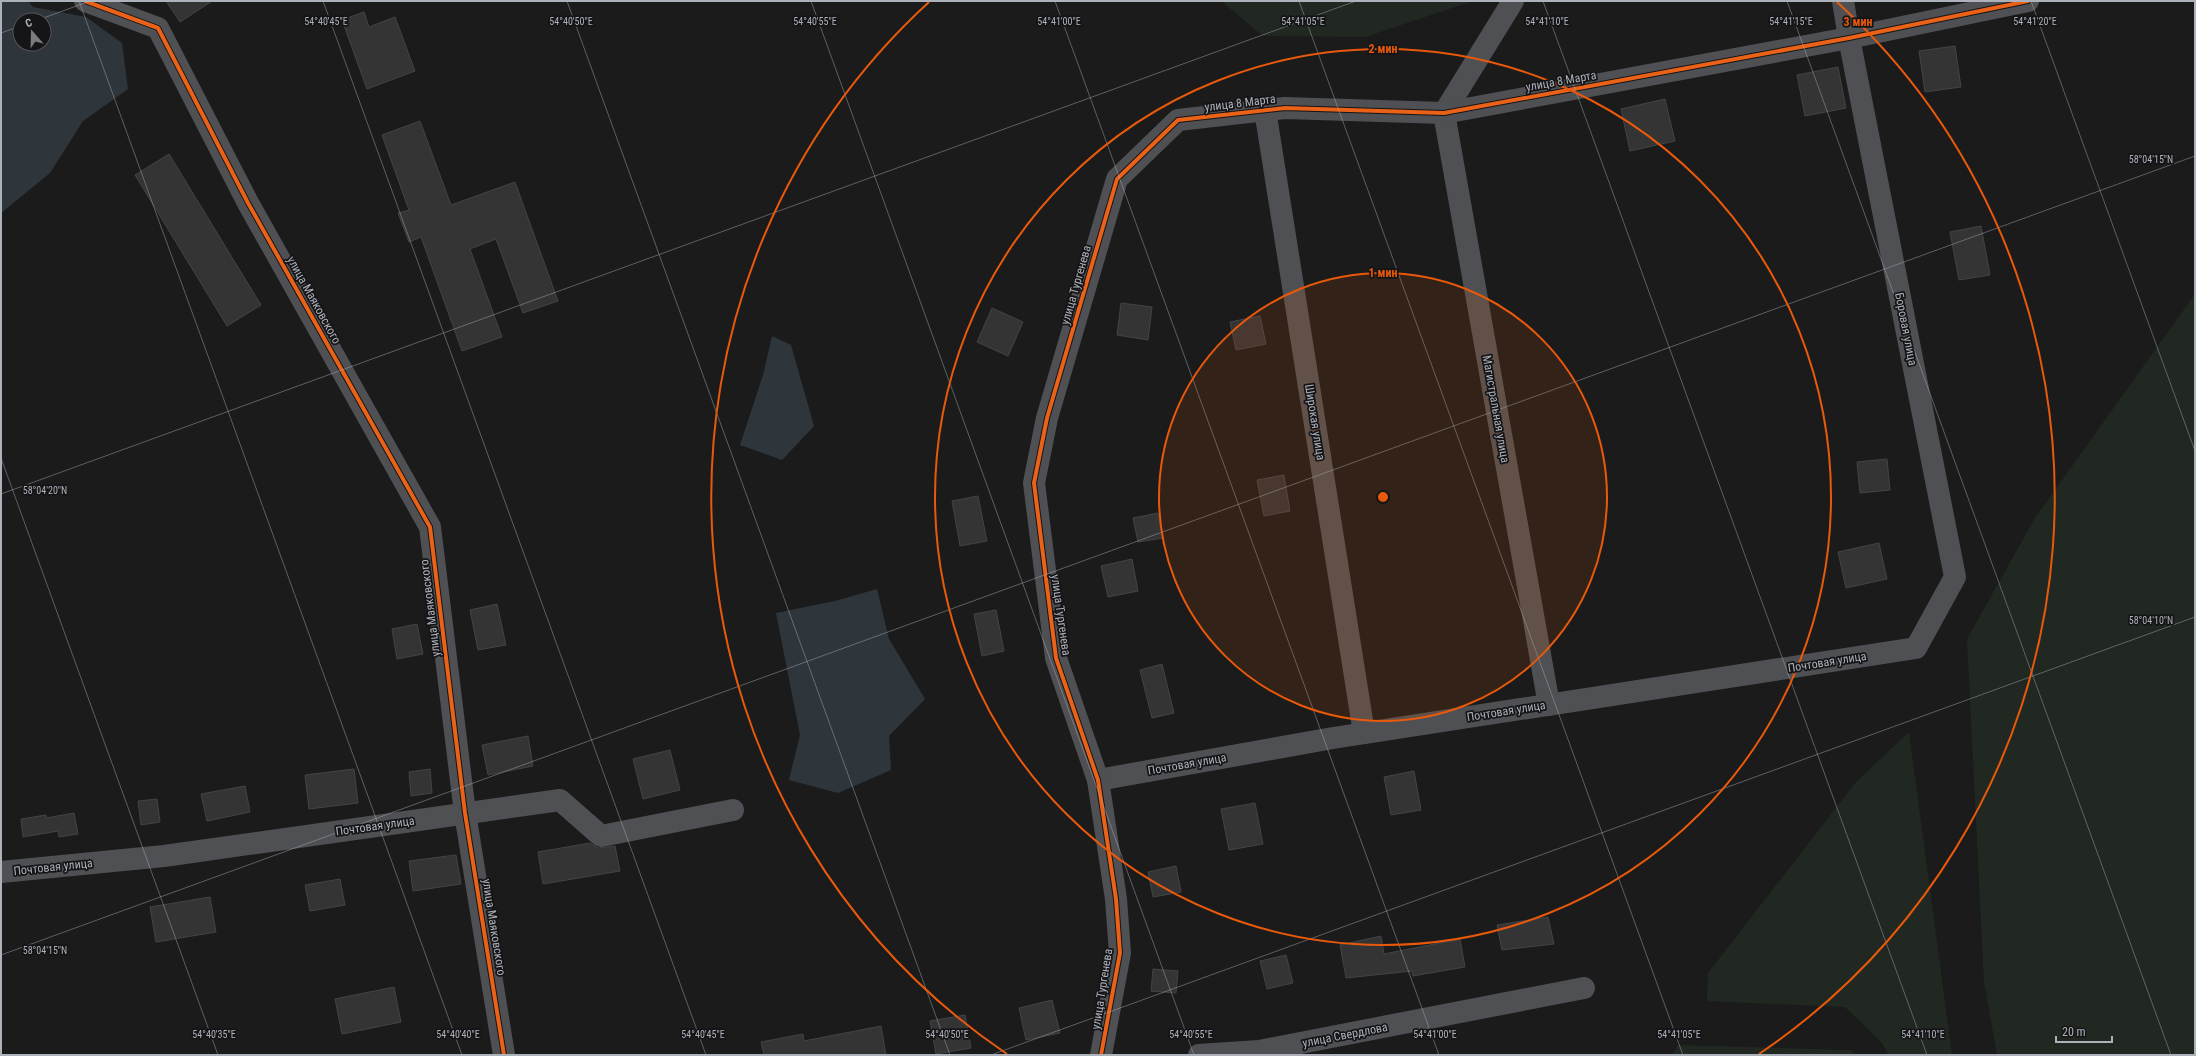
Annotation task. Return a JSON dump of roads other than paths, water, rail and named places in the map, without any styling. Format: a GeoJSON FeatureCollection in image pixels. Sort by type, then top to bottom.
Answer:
{"type":"FeatureCollection","features":[{"type":"Feature","properties":{"kind":"street","name":"улица Маяковского"},"geometry":{"type":"LineString","coordinates":[[85,1],[158,28],[248,203],[430,527],[465,813],[504,1055]]}},
{"type":"Feature","properties":{"kind":"street"},"geometry":{"type":"LineString","coordinates":[[1444,113],[1513,1]]}},
{"type":"Feature","properties":{"kind":"street","name":"Боровая улица"},"geometry":{"type":"LineString","coordinates":[[1843,1],[1849,38],[1956,577],[1916,648]]}},
{"type":"Feature","properties":{"kind":"street","name":"улица 8 Марта"},"geometry":{"type":"LineString","coordinates":[[1117,179],[1178,120],[1285,108],[1444,113],[1849,38],[2028,1]]}},
{"type":"Feature","properties":{"kind":"street","name":"Широкая улица"},"geometry":{"type":"LineString","coordinates":[[1265,110],[1364,733]]}},
{"type":"Feature","properties":{"kind":"street","name":"Магистральная улица"},"geometry":{"type":"LineString","coordinates":[[1444,113],[1549,705]]}},
{"type":"Feature","properties":{"kind":"street","name":"улица Тургенева"},"geometry":{"type":"LineString","coordinates":[[1101,1055],[1120,953],[1116,899],[1098,780],[1056,658],[1034,483],[1047,418],[1117,179]]}},
{"type":"Feature","properties":{"kind":"street","name":"Почтовая улица"},"geometry":{"type":"LineString","coordinates":[[1098,780],[1364,733],[1916,648]]}},
{"type":"Feature","properties":{"kind":"street","name":"Почтовая улица"},"geometry":{"type":"LineString","coordinates":[[1,872],[164,856],[560,800],[601,836],[733,810]]}},
{"type":"Feature","properties":{"kind":"street","name":"улица Свердлова"},"geometry":{"type":"LineString","coordinates":[[1199,1055],[1259,1051],[1584,988]]}}]}
